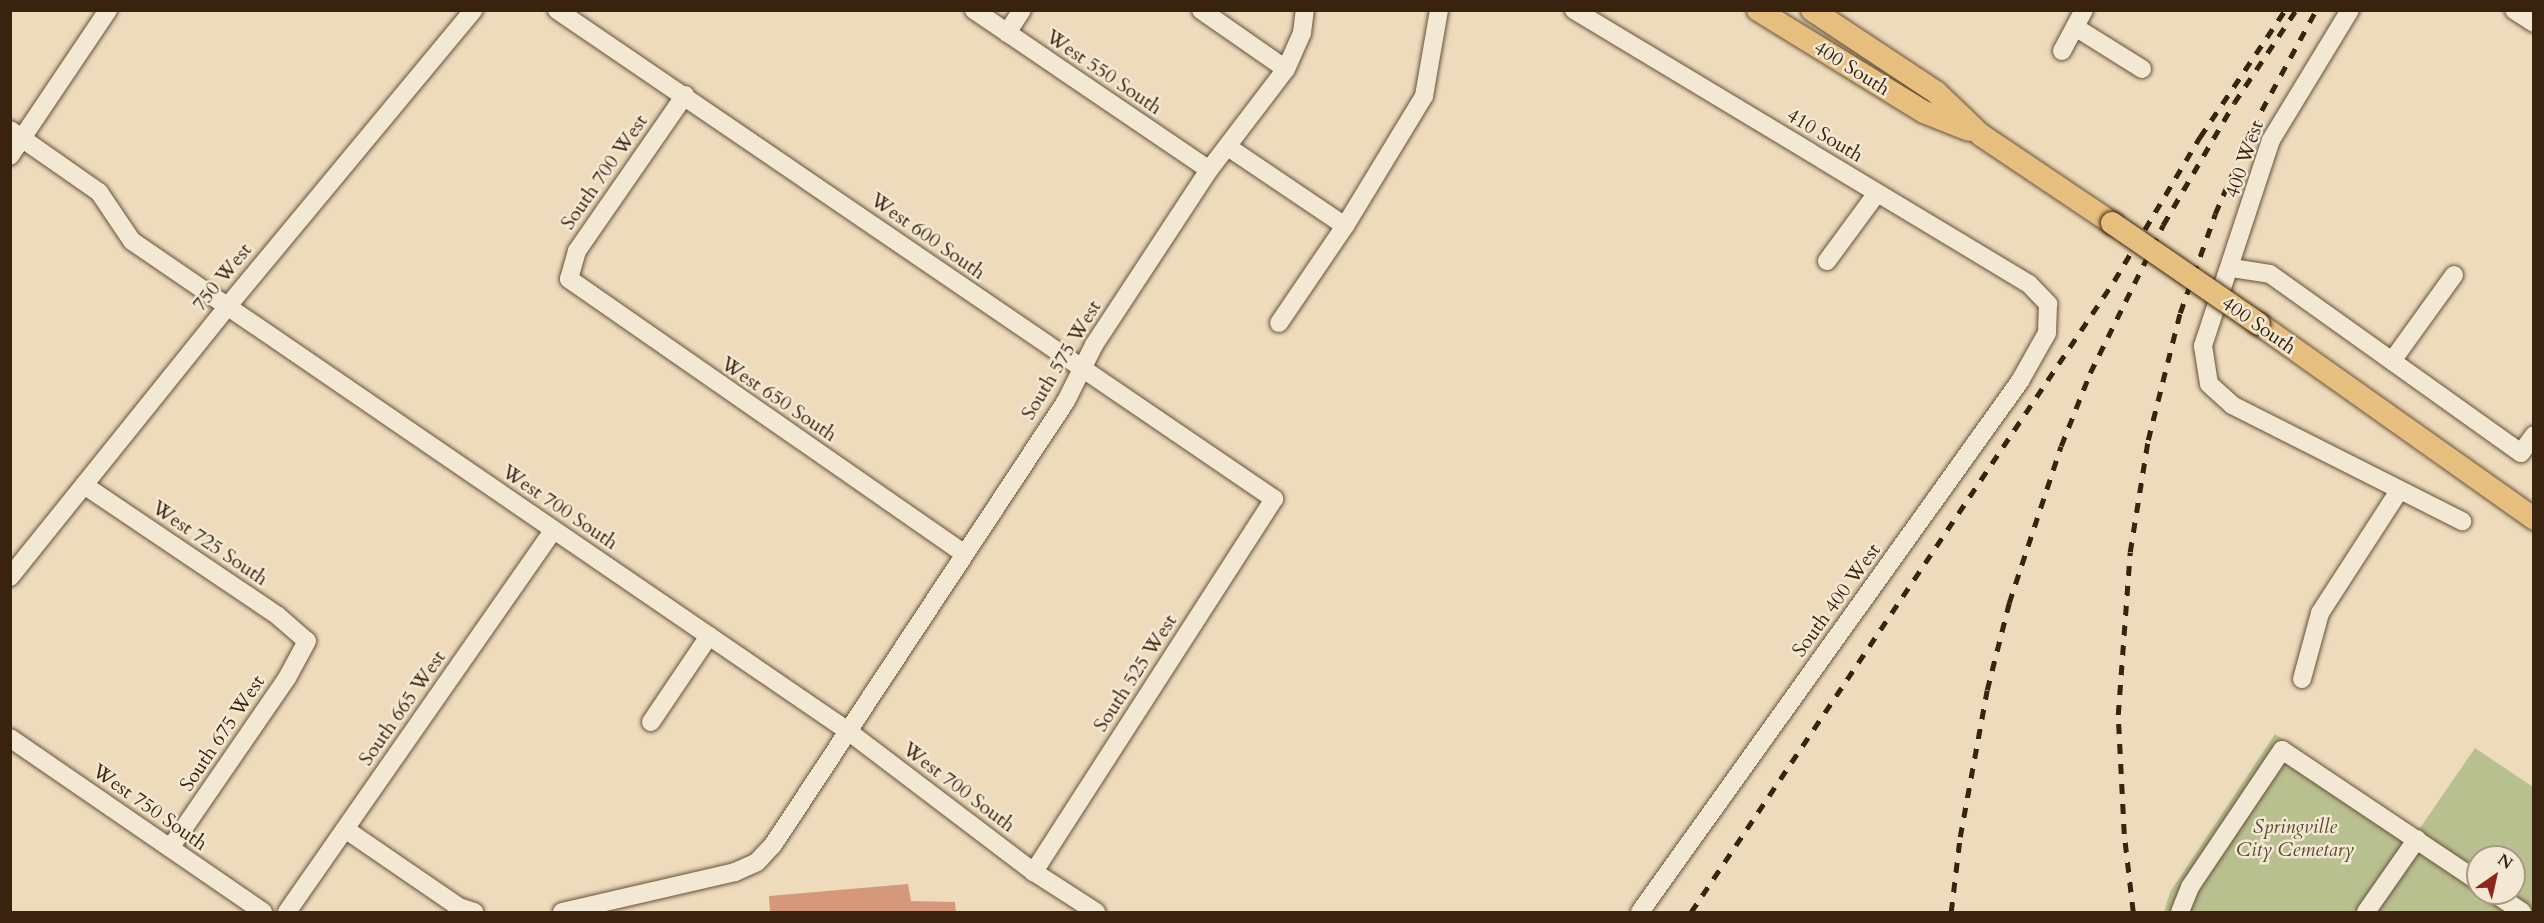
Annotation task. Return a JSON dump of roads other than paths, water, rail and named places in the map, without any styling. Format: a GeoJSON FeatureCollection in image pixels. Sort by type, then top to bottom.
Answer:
{"type":"FeatureCollection","features":[{"type":"Feature","properties":{"kind":"main road","name":"400 South"},"geometry":{"type":"LineString","coordinates":[[1758,10],[1924,112],[1981,135]]}},
{"type":"Feature","properties":{"kind":"main road","name":"400 South"},"geometry":{"type":"LineString","coordinates":[[1812,10],[1935,92],[1981,135],[2259,324],[2534,519]]}},
{"type":"Feature","properties":{"kind":"street"},"geometry":{"type":"LineString","coordinates":[[10,156],[17,134],[108,10]]}},
{"type":"Feature","properties":{"kind":"street","name":"750 West"},"geometry":{"type":"LineString","coordinates":[[10,577],[226,307],[474,10]]}},
{"type":"Feature","properties":{"kind":"street","name":"West 600 South"},"geometry":{"type":"LineString","coordinates":[[557,10],[685,95],[1274,499]]}},
{"type":"Feature","properties":{"kind":"street","name":"West 550 South"},"geometry":{"type":"LineString","coordinates":[[974,10],[1209,170]]}},
{"type":"Feature","properties":{"kind":"street"},"geometry":{"type":"LineString","coordinates":[[1007,33],[1022,10]]}},
{"type":"Feature","properties":{"kind":"street"},"geometry":{"type":"LineString","coordinates":[[1201,10],[1286,69]]}},
{"type":"Feature","properties":{"kind":"street","name":"South 575 West"},"geometry":{"type":"LineString","coordinates":[[562,912],[735,872],[757,862],[780,836],[964,554],[1082,369],[1094,345],[1209,170],[1286,69],[1302,33],[1305,10]]}},
{"type":"Feature","properties":{"kind":"street"},"geometry":{"type":"LineString","coordinates":[[1279,323],[1345,226],[1424,96],[1439,10]]}},
{"type":"Feature","properties":{"kind":"street","name":"410 South"},"geometry":{"type":"LineString","coordinates":[[1574,10],[2029,284],[2048,304]]}},
{"type":"Feature","properties":{"kind":"street","name":"400 West"},"geometry":{"type":"LineString","coordinates":[[2350,10],[2271,140],[2232,268],[2203,346],[2209,384],[2232,405],[2462,521]]}},
{"type":"Feature","properties":{"kind":"street"},"geometry":{"type":"LineString","coordinates":[[2514,10],[2534,23]]}},
{"type":"Feature","properties":{"kind":"street"},"geometry":{"type":"LineString","coordinates":[[2061,51],[2079,19],[2142,69]]}},
{"type":"Feature","properties":{"kind":"street","name":"South 700 West"},"geometry":{"type":"LineString","coordinates":[[569,279],[577,251],[685,95]]}},
{"type":"Feature","properties":{"kind":"street","name":"West 700 South"},"geometry":{"type":"LineString","coordinates":[[17,134],[99,192],[132,242],[848,731],[1034,872],[1096,912]]}},
{"type":"Feature","properties":{"kind":"street"},"geometry":{"type":"LineString","coordinates":[[1228,147],[1345,226]]}},
{"type":"Feature","properties":{"kind":"street"},"geometry":{"type":"LineString","coordinates":[[1827,261],[1877,193]]}},
{"type":"Feature","properties":{"kind":"street","name":"400 South"},"geometry":{"type":"LineString","coordinates":[[2232,268],[2270,274],[2521,453],[2534,435]]}},
{"type":"Feature","properties":{"kind":"street"},"geometry":{"type":"LineString","coordinates":[[2392,361],[2454,275]]}},
{"type":"Feature","properties":{"kind":"street","name":"West 650 South"},"geometry":{"type":"LineString","coordinates":[[569,279],[964,554]]}},
{"type":"Feature","properties":{"kind":"street","name":"South 400 West"},"geometry":{"type":"LineString","coordinates":[[1640,912],[2020,381],[2047,333],[2048,304]]}},
{"type":"Feature","properties":{"kind":"street","name":"West 725 South"},"geometry":{"type":"LineString","coordinates":[[84,485],[278,616],[307,641]]}},
{"type":"Feature","properties":{"kind":"street"},"geometry":{"type":"LineString","coordinates":[[2302,679],[2320,614],[2399,491]]}},
{"type":"Feature","properties":{"kind":"street","name":"South 525 West"},"geometry":{"type":"LineString","coordinates":[[1034,872],[1274,499]]}},
{"type":"Feature","properties":{"kind":"street","name":"South 665 West"},"geometry":{"type":"LineString","coordinates":[[287,912],[553,530]]}},
{"type":"Feature","properties":{"kind":"street"},"geometry":{"type":"LineString","coordinates":[[651,722],[709,636]]}},
{"type":"Feature","properties":{"kind":"street","name":"South 675 West"},"geometry":{"type":"LineString","coordinates":[[170,848],[287,678],[307,641]]}},
{"type":"Feature","properties":{"kind":"street","name":"West 750 South"},"geometry":{"type":"LineString","coordinates":[[10,738],[263,912]]}},
{"type":"Feature","properties":{"kind":"street"},"geometry":{"type":"LineString","coordinates":[[2180,912],[2190,887],[2282,750],[2466,873]]}},
{"type":"Feature","properties":{"kind":"street"},"geometry":{"type":"LineString","coordinates":[[345,829],[459,907],[474,912]]}},
{"type":"Feature","properties":{"kind":"street"},"geometry":{"type":"LineString","coordinates":[[2366,912],[2417,839]]}},
{"type":"Feature","properties":{"kind":"railway"},"geometry":{"type":"LineString","coordinates":[[1691,912],[2114,281],[2200,137],[2285,10]]}},
{"type":"Feature","properties":{"kind":"railway"},"geometry":{"type":"LineString","coordinates":[[1951,912],[1960,837],[1987,690],[2009,603],[2061,446],[2090,373],[2163,225],[2234,103],[2296,10]]}},
{"type":"Feature","properties":{"kind":"railway"},"geometry":{"type":"LineString","coordinates":[[2133,912],[2124,834],[2118,715],[2130,552],[2148,440],[2180,313],[2215,214],[2252,128],[2316,10]]}},
{"type":"Feature","properties":{"kind":"park label","name":"Springville City Cemetary"},"geometry":{"type":"Point","coordinates":[2295,838]}}]}
